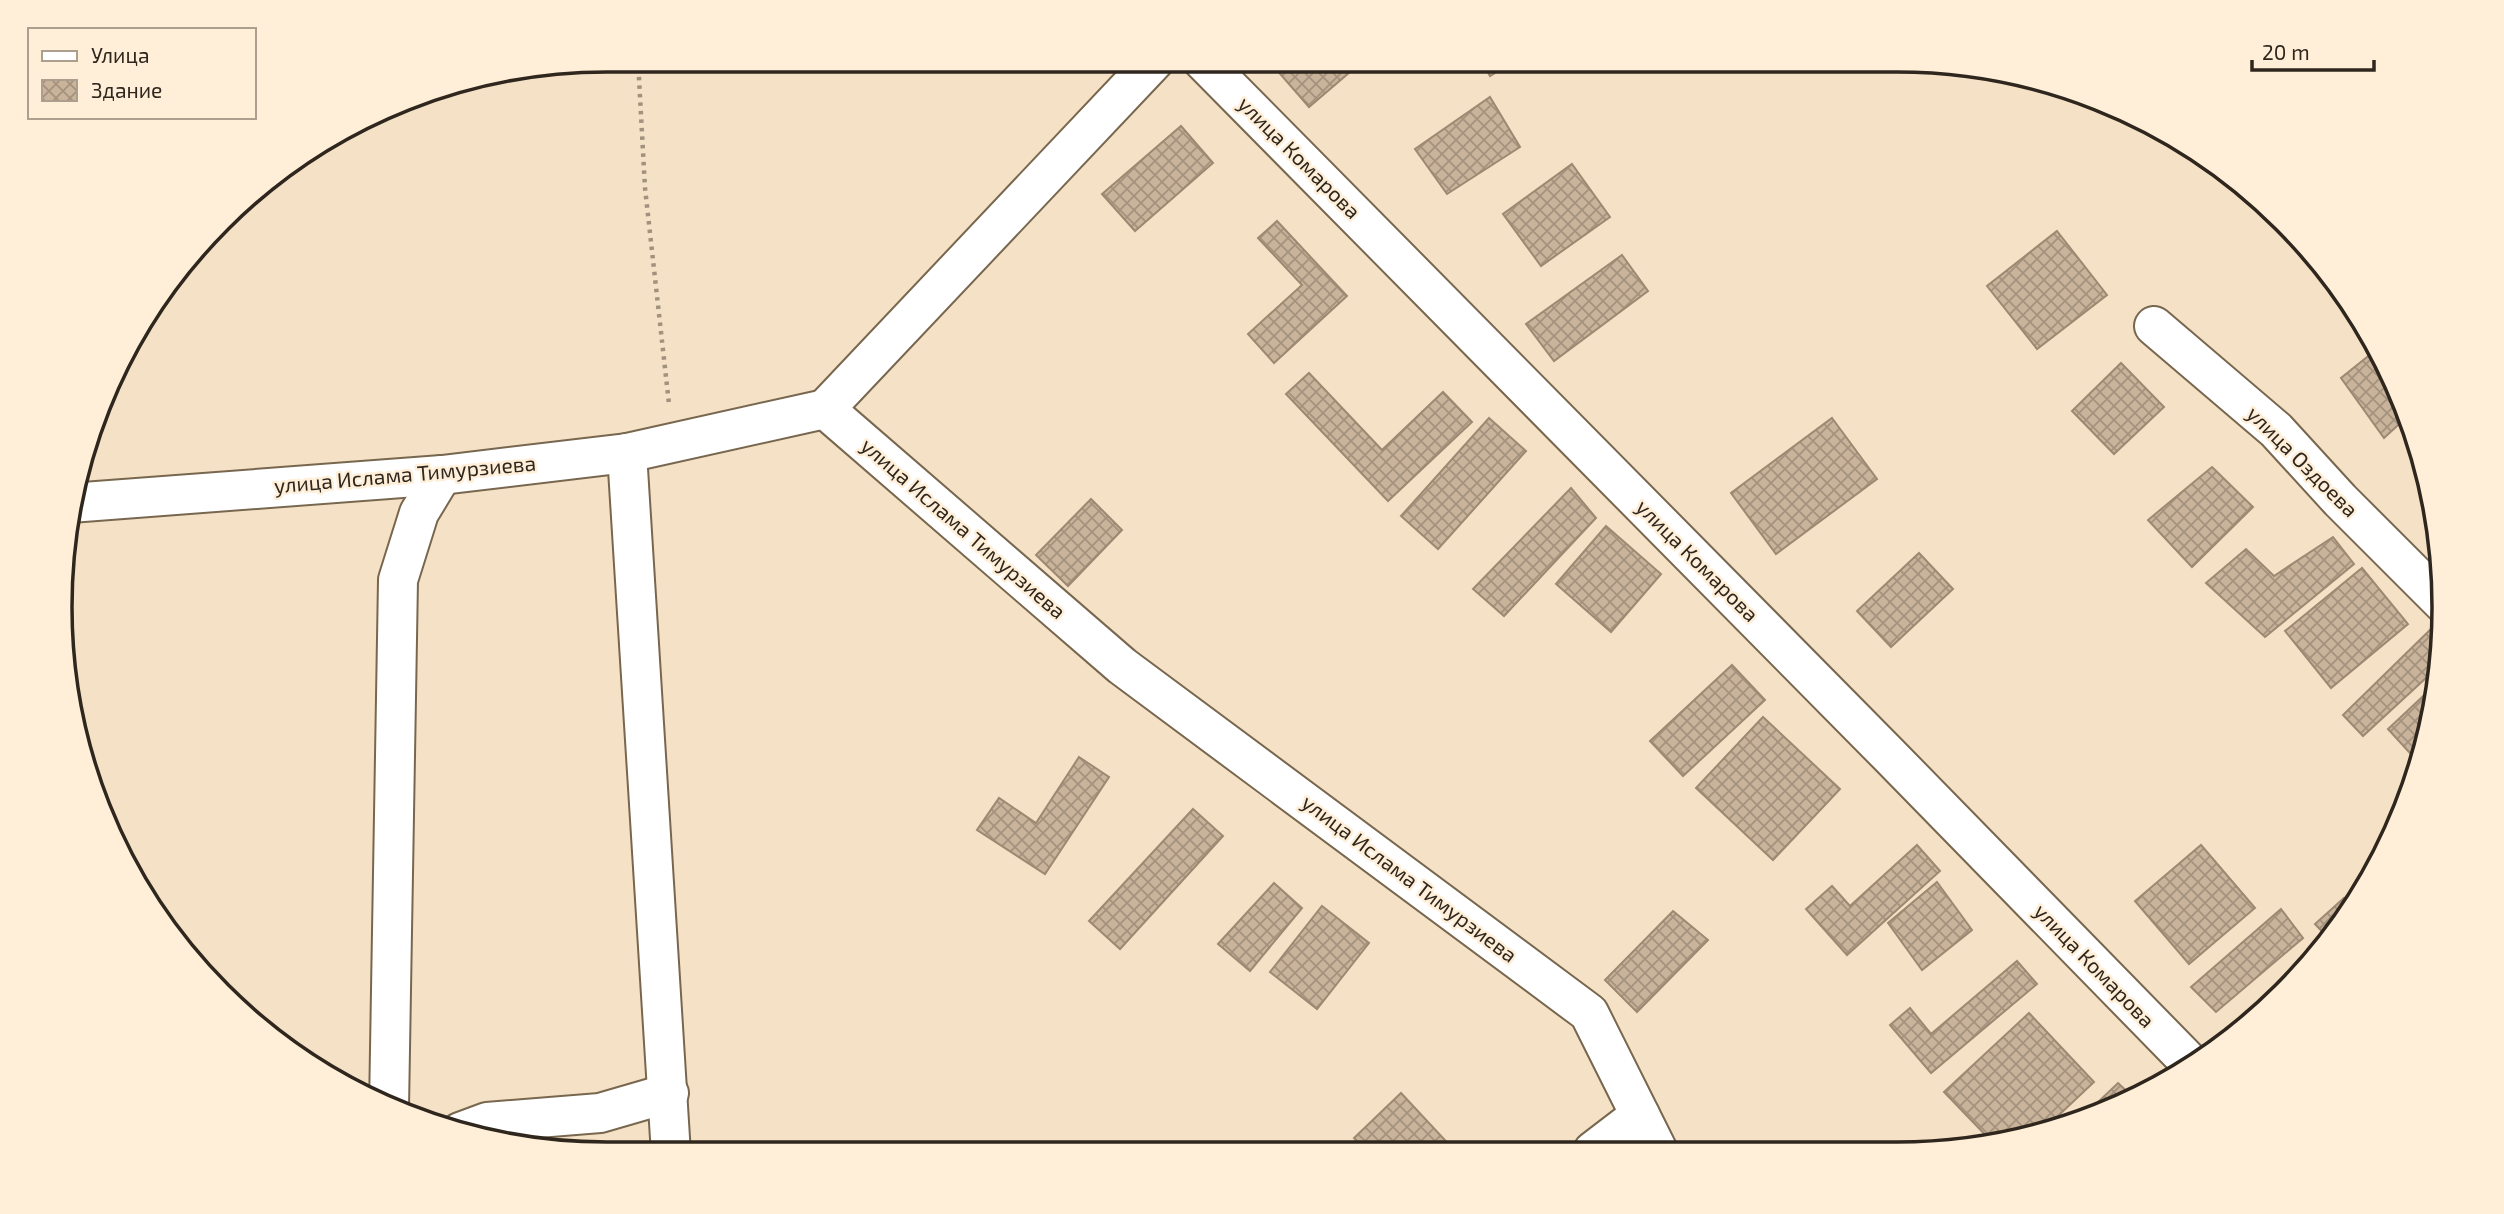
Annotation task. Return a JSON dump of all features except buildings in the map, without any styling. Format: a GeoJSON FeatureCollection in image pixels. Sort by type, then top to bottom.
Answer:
{"type":"FeatureCollection","features":[{"type":"Feature","properties":{"kind":"street"},"geometry":{"type":"LineString","coordinates":[[825,409],[1144,72]]}},
{"type":"Feature","properties":{"kind":"street","name":"улица Комарова"},"geometry":{"type":"LineString","coordinates":[[1214,72],[2185,1058]]}},
{"type":"Feature","properties":{"kind":"street","name":"улица Оздоева"},"geometry":{"type":"LineString","coordinates":[[2154,326],[2276,430],[2340,500],[2432,592]]}},
{"type":"Feature","properties":{"kind":"street","name":"улица Ислама Тимурзиева"},"geometry":{"type":"LineString","coordinates":[[82,502],[442,475],[627,453],[825,409],[1122,666],[1589,1013],[1654,1142]]}},
{"type":"Feature","properties":{"kind":"street"},"geometry":{"type":"LineString","coordinates":[[627,453],[671,1142]]}},
{"type":"Feature","properties":{"kind":"street"},"geometry":{"type":"LineString","coordinates":[[389,1096],[398,580],[419,513],[442,475]]}},
{"type":"Feature","properties":{"kind":"street"},"geometry":{"type":"LineString","coordinates":[[476,1126],[487,1122],[600,1113],[669,1093]]}},
{"type":"Feature","properties":{"kind":"street"},"geometry":{"type":"LineString","coordinates":[[1605,1142],[1640,1115]]}},
{"type":"Feature","properties":{"kind":"path"},"geometry":{"type":"LineString","coordinates":[[639,72],[645,188],[674,443]]}}]}
